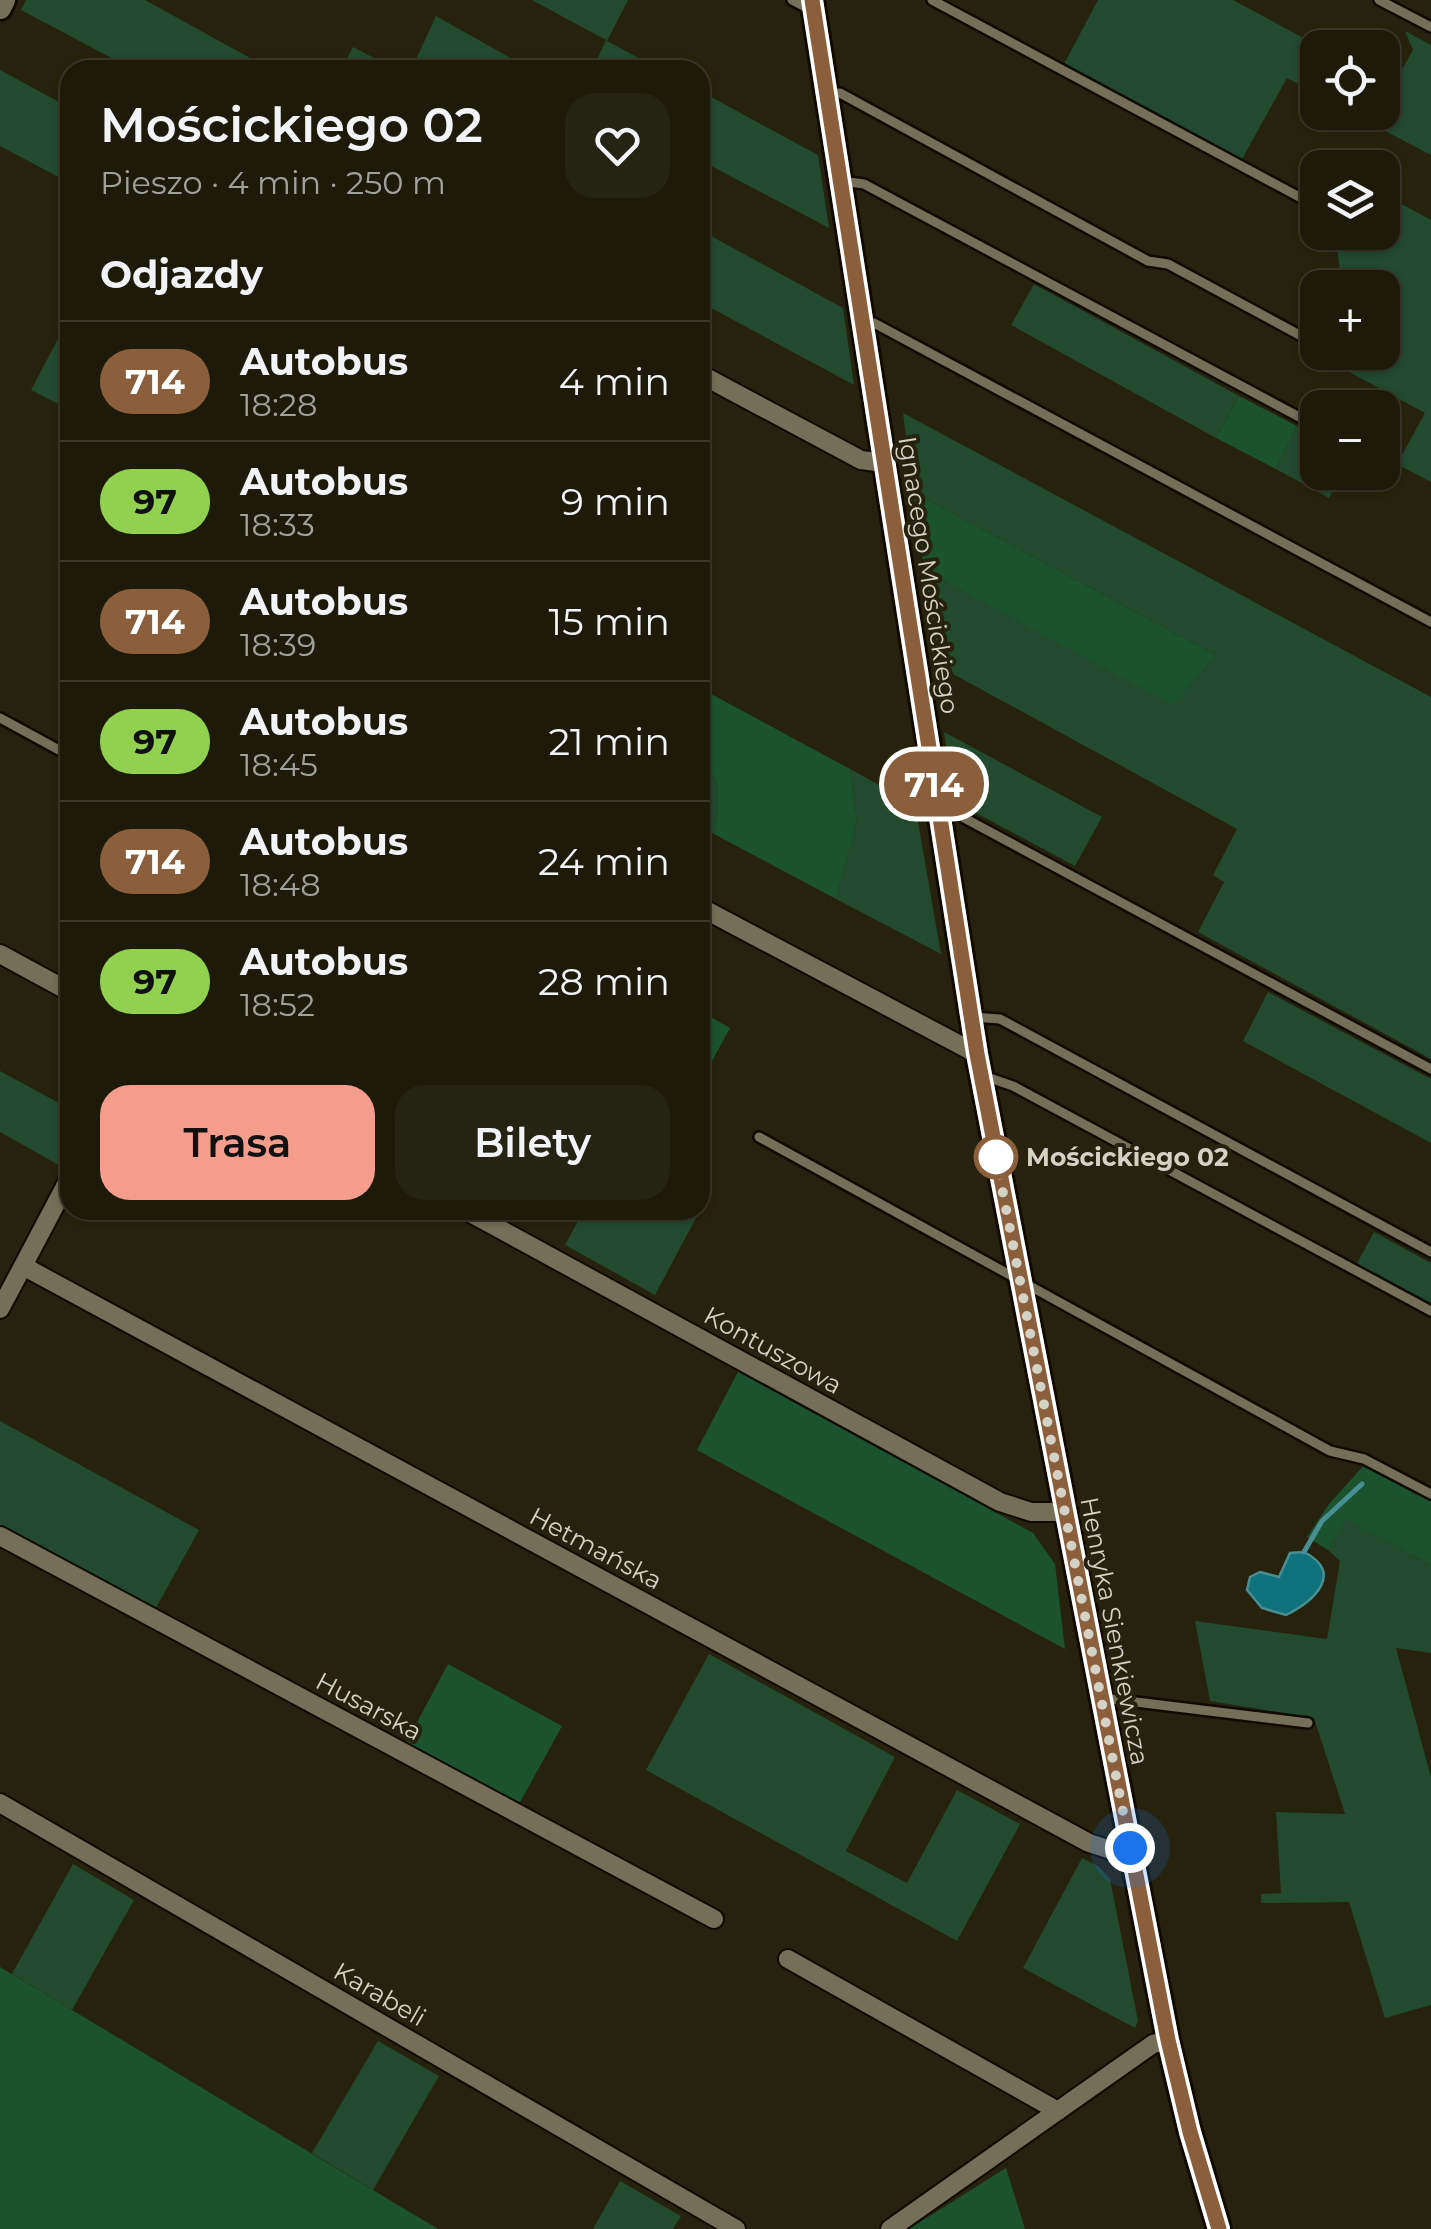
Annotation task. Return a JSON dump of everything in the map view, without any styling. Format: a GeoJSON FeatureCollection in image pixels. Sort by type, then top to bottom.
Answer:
{"type":"FeatureCollection","features":[{"type":"Feature","properties":{"kind":"street"},"geometry":{"type":"LineString","coordinates":[[0,8],[4,0]]}},
{"type":"Feature","properties":{"kind":"street","name":"Ignacego Mościckiego"},"geometry":{"type":"LineString","coordinates":[[813,6],[970,1017],[1007,1218]]}},
{"type":"Feature","properties":{"kind":"street"},"geometry":{"type":"LineString","coordinates":[[710,379],[862,460],[884,463]]}},
{"type":"Feature","properties":{"kind":"street"},"geometry":{"type":"LineString","coordinates":[[710,912],[979,1065]]}},
{"type":"Feature","properties":{"kind":"street"},"geometry":{"type":"LineString","coordinates":[[0,954],[60,987]]}},
{"type":"Feature","properties":{"kind":"street"},"geometry":{"type":"LineString","coordinates":[[0,1310],[60,1196]]}},
{"type":"Feature","properties":{"kind":"street","name":"Henryka Sienkiewicza"},"geometry":{"type":"LineString","coordinates":[[1007,1218],[1168,2040],[1219,2229]]}},
{"type":"Feature","properties":{"kind":"street","name":"Kontuszowa"},"geometry":{"type":"LineString","coordinates":[[483,1220],[1000,1502],[1031,1512],[1064,1512]]}},
{"type":"Feature","properties":{"kind":"street","name":"Hetmańska"},"geometry":{"type":"LineString","coordinates":[[23,1266],[1090,1843],[1111,1850],[1130,1848]]}},
{"type":"Feature","properties":{"kind":"street","name":"Husarska"},"geometry":{"type":"LineString","coordinates":[[0,1536],[714,1919]]}},
{"type":"Feature","properties":{"kind":"street","name":"Karabeli"},"geometry":{"type":"LineString","coordinates":[[0,1802],[736,2229]]}},
{"type":"Feature","properties":{"kind":"street"},"geometry":{"type":"LineString","coordinates":[[788,1959],[1058,2111]]}},
{"type":"Feature","properties":{"kind":"street"},"geometry":{"type":"LineString","coordinates":[[890,2229],[1153,2044],[1168,2040]]}},
{"type":"Feature","properties":{"kind":"lane"},"geometry":{"type":"LineString","coordinates":[[792,0],[813,6]]}},
{"type":"Feature","properties":{"kind":"lane"},"geometry":{"type":"LineString","coordinates":[[932,0],[1300,197]]}},
{"type":"Feature","properties":{"kind":"lane"},"geometry":{"type":"LineString","coordinates":[[1379,0],[1431,28]]}},
{"type":"Feature","properties":{"kind":"lane"},"geometry":{"type":"LineString","coordinates":[[826,93],[840,94],[1148,260],[1168,264],[1300,336]]}},
{"type":"Feature","properties":{"kind":"lane"},"geometry":{"type":"LineString","coordinates":[[840,180],[864,184],[1300,417]]}},
{"type":"Feature","properties":{"kind":"lane"},"geometry":{"type":"LineString","coordinates":[[862,323],[874,323],[1431,622]]}},
{"type":"Feature","properties":{"kind":"lane"},"geometry":{"type":"LineString","coordinates":[[0,718],[60,751]]}},
{"type":"Feature","properties":{"kind":"lane"},"geometry":{"type":"LineString","coordinates":[[937,804],[1431,1069]]}},
{"type":"Feature","properties":{"kind":"lane"},"geometry":{"type":"LineString","coordinates":[[970,1017],[1000,1019],[1431,1252]]}},
{"type":"Feature","properties":{"kind":"lane"},"geometry":{"type":"LineString","coordinates":[[979,1065],[1431,1311]]}},
{"type":"Feature","properties":{"kind":"lane"},"geometry":{"type":"LineString","coordinates":[[759,1137],[1330,1451],[1364,1459],[1431,1494]]}},
{"type":"Feature","properties":{"kind":"lane"},"geometry":{"type":"LineString","coordinates":[[1100,1698],[1113,1696],[1308,1723]]}},
{"type":"Feature","properties":{"kind":"green space"},"geometry":{"type":"Polygon","coordinates":[[[26,0],[145,0],[254,60],[115,60],[21,10],[26,0]]]}},
{"type":"Feature","properties":{"kind":"green space"},"geometry":{"type":"Polygon","coordinates":[[[532,0],[628,0],[607,41],[642,60],[597,60],[606,40],[532,0]]]}},
{"type":"Feature","properties":{"kind":"green space"},"geometry":{"type":"Polygon","coordinates":[[[1098,0],[1233,0],[1300,36],[1300,85],[1287,78],[1242,159],[1064,64],[1098,0]]]}},
{"type":"Feature","properties":{"kind":"green space"},"geometry":{"type":"Polygon","coordinates":[[[436,16],[514,60],[416,60],[436,16]]]}},
{"type":"Feature","properties":{"kind":"green space"},"geometry":{"type":"Polygon","coordinates":[[[1405,31],[1431,45],[1431,155],[1383,130],[1400,130],[1400,73],[1413,50],[1405,31]]]}},
{"type":"Feature","properties":{"kind":"green space"},"geometry":{"type":"Polygon","coordinates":[[[353,47],[378,60],[346,60],[353,47]]]}},
{"type":"Feature","properties":{"kind":"green space"},"geometry":{"type":"Polygon","coordinates":[[[0,70],[60,103],[60,178],[0,146],[0,70]]]}},
{"type":"Feature","properties":{"kind":"green space"},"geometry":{"type":"Polygon","coordinates":[[[710,96],[818,155],[829,228],[710,165],[710,96]]]}},
{"type":"Feature","properties":{"kind":"green space"},"geometry":{"type":"Polygon","coordinates":[[[1400,203],[1431,220],[1431,482],[1400,466],[1400,459],[1425,413],[1400,399],[1400,390],[1383,390],[1346,370],[1400,370],[1400,270],[1340,270],[1337,250],[1400,250],[1400,203]]]}},
{"type":"Feature","properties":{"kind":"green space"},"geometry":{"type":"Polygon","coordinates":[[[710,235],[843,308],[854,385],[710,307],[710,235]]]}},
{"type":"Feature","properties":{"kind":"green space"},"geometry":{"type":"Polygon","coordinates":[[[1034,284],[1239,396],[1216,438],[1011,325],[1034,284]]]}},
{"type":"Feature","properties":{"kind":"green space"},"geometry":{"type":"Polygon","coordinates":[[[60,335],[60,405],[31,390],[60,335]]]}},
{"type":"Feature","properties":{"kind":"green space"},"geometry":{"type":"Polygon","coordinates":[[[1239,396],[1297,426],[1276,469],[1216,438],[1239,396]]]}},
{"type":"Feature","properties":{"kind":"green space"},"geometry":{"type":"Polygon","coordinates":[[[903,413],[1431,697],[1431,1059],[1198,932],[1224,882],[1213,875],[1237,829],[933,663],[924,570],[1173,704],[1215,655],[913,492],[903,413]]]}},
{"type":"Feature","properties":{"kind":"green space"},"geometry":{"type":"Polygon","coordinates":[[[1297,426],[1300,482],[1276,469],[1297,426]]]}},
{"type":"Feature","properties":{"kind":"green space"},"geometry":{"type":"Polygon","coordinates":[[[1314,490],[1333,490],[1329,498],[1314,490]]]}},
{"type":"Feature","properties":{"kind":"green space"},"geometry":{"type":"Polygon","coordinates":[[[913,492],[1215,655],[1173,705],[924,570],[913,492]]]}},
{"type":"Feature","properties":{"kind":"green space"},"geometry":{"type":"Polygon","coordinates":[[[710,693],[850,769],[857,821],[836,899],[714,834],[718,792],[713,775],[710,693]]]}},
{"type":"Feature","properties":{"kind":"green space"},"geometry":{"type":"Polygon","coordinates":[[[944,732],[1102,817],[1075,866],[954,801],[944,732]]]}},
{"type":"Feature","properties":{"kind":"green space"},"geometry":{"type":"Polygon","coordinates":[[[850,769],[915,805],[941,954],[836,899],[857,821],[850,769]]]}},
{"type":"Feature","properties":{"kind":"green space"},"geometry":{"type":"Polygon","coordinates":[[[710,770],[718,802],[714,834],[710,832],[710,770]]]}},
{"type":"Feature","properties":{"kind":"green space"},"geometry":{"type":"Polygon","coordinates":[[[1268,992],[1431,1079],[1431,1143],[1243,1041],[1268,992]]]}},
{"type":"Feature","properties":{"kind":"green space"},"geometry":{"type":"Polygon","coordinates":[[[710,1017],[730,1028],[710,1065],[710,1017]]]}},
{"type":"Feature","properties":{"kind":"green space"},"geometry":{"type":"Polygon","coordinates":[[[0,1071],[60,1104],[60,1163],[59,1165],[0,1132],[0,1071]]]}},
{"type":"Feature","properties":{"kind":"green space"},"geometry":{"type":"Polygon","coordinates":[[[579,1220],[695,1220],[655,1295],[565,1245],[579,1220]]]}},
{"type":"Feature","properties":{"kind":"green space"},"geometry":{"type":"Polygon","coordinates":[[[1374,1232],[1431,1263],[1431,1307],[1356,1265],[1374,1232]]]}},
{"type":"Feature","properties":{"kind":"green space"},"geometry":{"type":"Polygon","coordinates":[[[738,1372],[1033,1533],[1055,1564],[1065,1649],[697,1450],[738,1372]]]}},
{"type":"Feature","properties":{"kind":"green space"},"geometry":{"type":"Polygon","coordinates":[[[0,1421],[199,1530],[156,1608],[0,1525],[0,1421]]]}},
{"type":"Feature","properties":{"kind":"green space"},"geometry":{"type":"Polygon","coordinates":[[[1366,1463],[1431,1498],[1431,1565],[1345,1519],[1328,1550],[1307,1537],[1329,1504],[1366,1463]]]}},
{"type":"Feature","properties":{"kind":"green space"},"geometry":{"type":"Polygon","coordinates":[[[1344,1518],[1431,1565],[1431,1653],[1396,1648],[1431,1777],[1431,2005],[1385,2018],[1349,1902],[1261,1903],[1261,1894],[1281,1893],[1276,1812],[1345,1814],[1314,1718],[1210,1701],[1195,1621],[1327,1639],[1340,1561],[1328,1550],[1344,1518]]]}},
{"type":"Feature","properties":{"kind":"green space"},"geometry":{"type":"Polygon","coordinates":[[[709,1654],[895,1757],[846,1851],[907,1883],[957,1790],[1020,1824],[957,1941],[646,1770],[709,1654]]]}},
{"type":"Feature","properties":{"kind":"green space"},"geometry":{"type":"Polygon","coordinates":[[[448,1664],[562,1726],[518,1806],[405,1745],[448,1664]]]}},
{"type":"Feature","properties":{"kind":"green space"},"geometry":{"type":"Polygon","coordinates":[[[1082,1858],[1098,1866],[1110,1879],[1138,2021],[1135,2028],[1023,1968],[1082,1858]]]}},
{"type":"Feature","properties":{"kind":"green space"},"geometry":{"type":"Polygon","coordinates":[[[73,1864],[134,1900],[72,2010],[12,1974],[73,1864]]]}},
{"type":"Feature","properties":{"kind":"green space"},"geometry":{"type":"Polygon","coordinates":[[[0,1967],[438,2229],[0,2229],[0,1967]]]}},
{"type":"Feature","properties":{"kind":"green space"},"geometry":{"type":"Polygon","coordinates":[[[378,2041],[439,2076],[373,2190],[312,2153],[378,2041]]]}},
{"type":"Feature","properties":{"kind":"green space"},"geometry":{"type":"Polygon","coordinates":[[[1006,2168],[1025,2229],[909,2229],[1006,2168]]]}},
{"type":"Feature","properties":{"kind":"green space"},"geometry":{"type":"Polygon","coordinates":[[[620,2181],[681,2216],[673,2229],[593,2229],[620,2181]]]}},
{"type":"Feature","properties":{"kind":"water"},"geometry":{"type":"Polygon","coordinates":[[[1304,1552],[1322,1569],[1324,1577],[1315,1594],[1286,1615],[1262,1608],[1247,1590],[1250,1577],[1260,1572],[1279,1577],[1290,1553],[1304,1552]]]}},
{"type":"Feature","properties":{"kind":"waterway"},"geometry":{"type":"LineString","coordinates":[[1304,1552],[1322,1521],[1362,1484]]}},
{"type":"Feature","properties":{"kind":"bus line","name":"714"},"geometry":{"type":"LineString","coordinates":[[812,0],[977,1054],[1168,2040],[1219,2229]]}},
{"type":"Feature","properties":{"kind":"place","name":"Mościckiego 02"},"geometry":{"type":"Point","coordinates":[996,1157]}},
{"type":"Feature","properties":{"kind":"route"},"geometry":{"type":"LineString","coordinates":[[996,1157],[1130,1848]]}}]}
